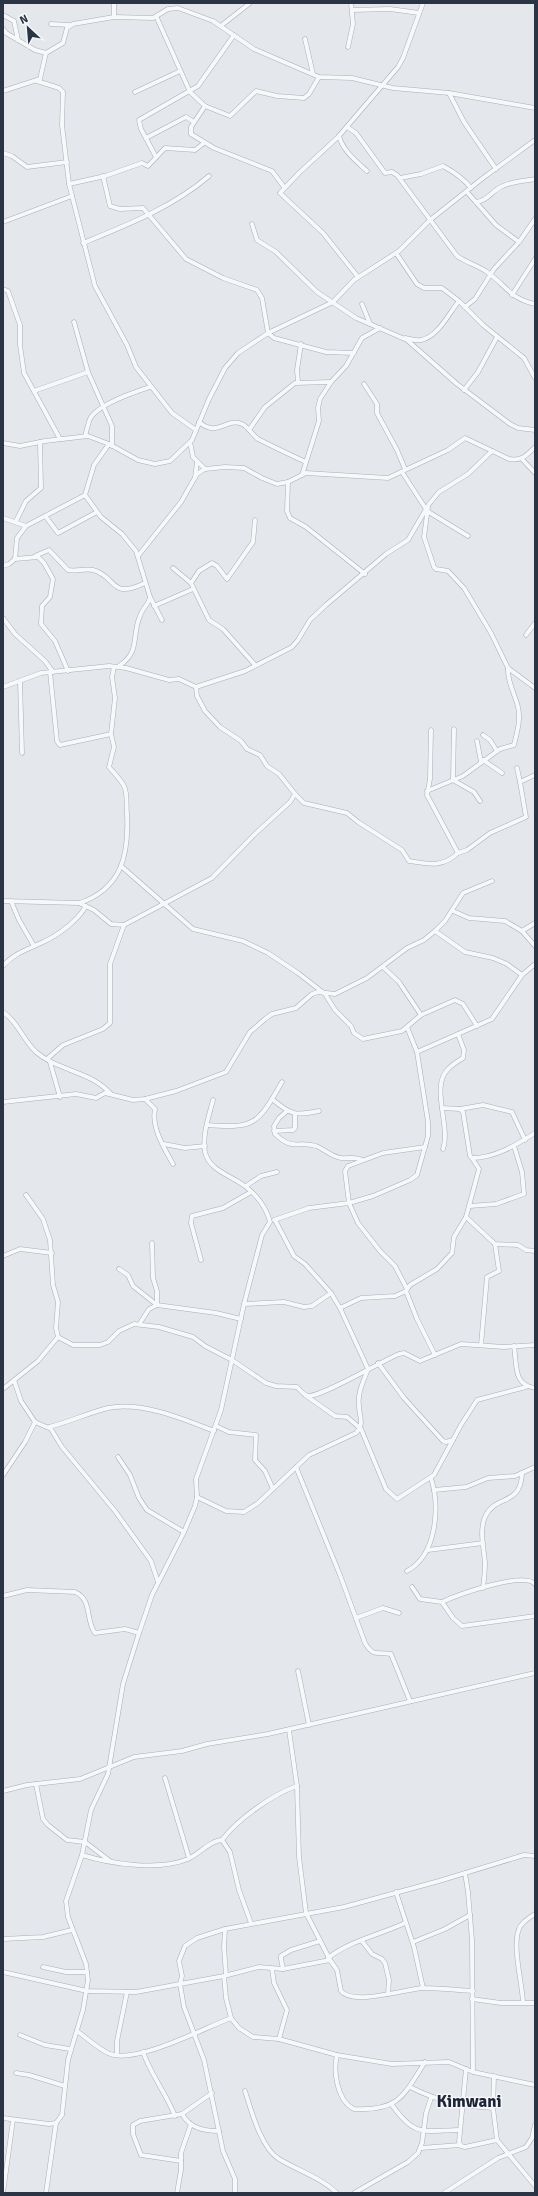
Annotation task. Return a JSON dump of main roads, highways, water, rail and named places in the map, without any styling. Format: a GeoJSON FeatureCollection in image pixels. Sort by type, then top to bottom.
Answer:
{"type":"FeatureCollection","features":[{"type":"Feature","properties":{"kind":"district","name":"Kimwani"},"geometry":{"type":"Point","coordinates":[469,2101]}}]}
